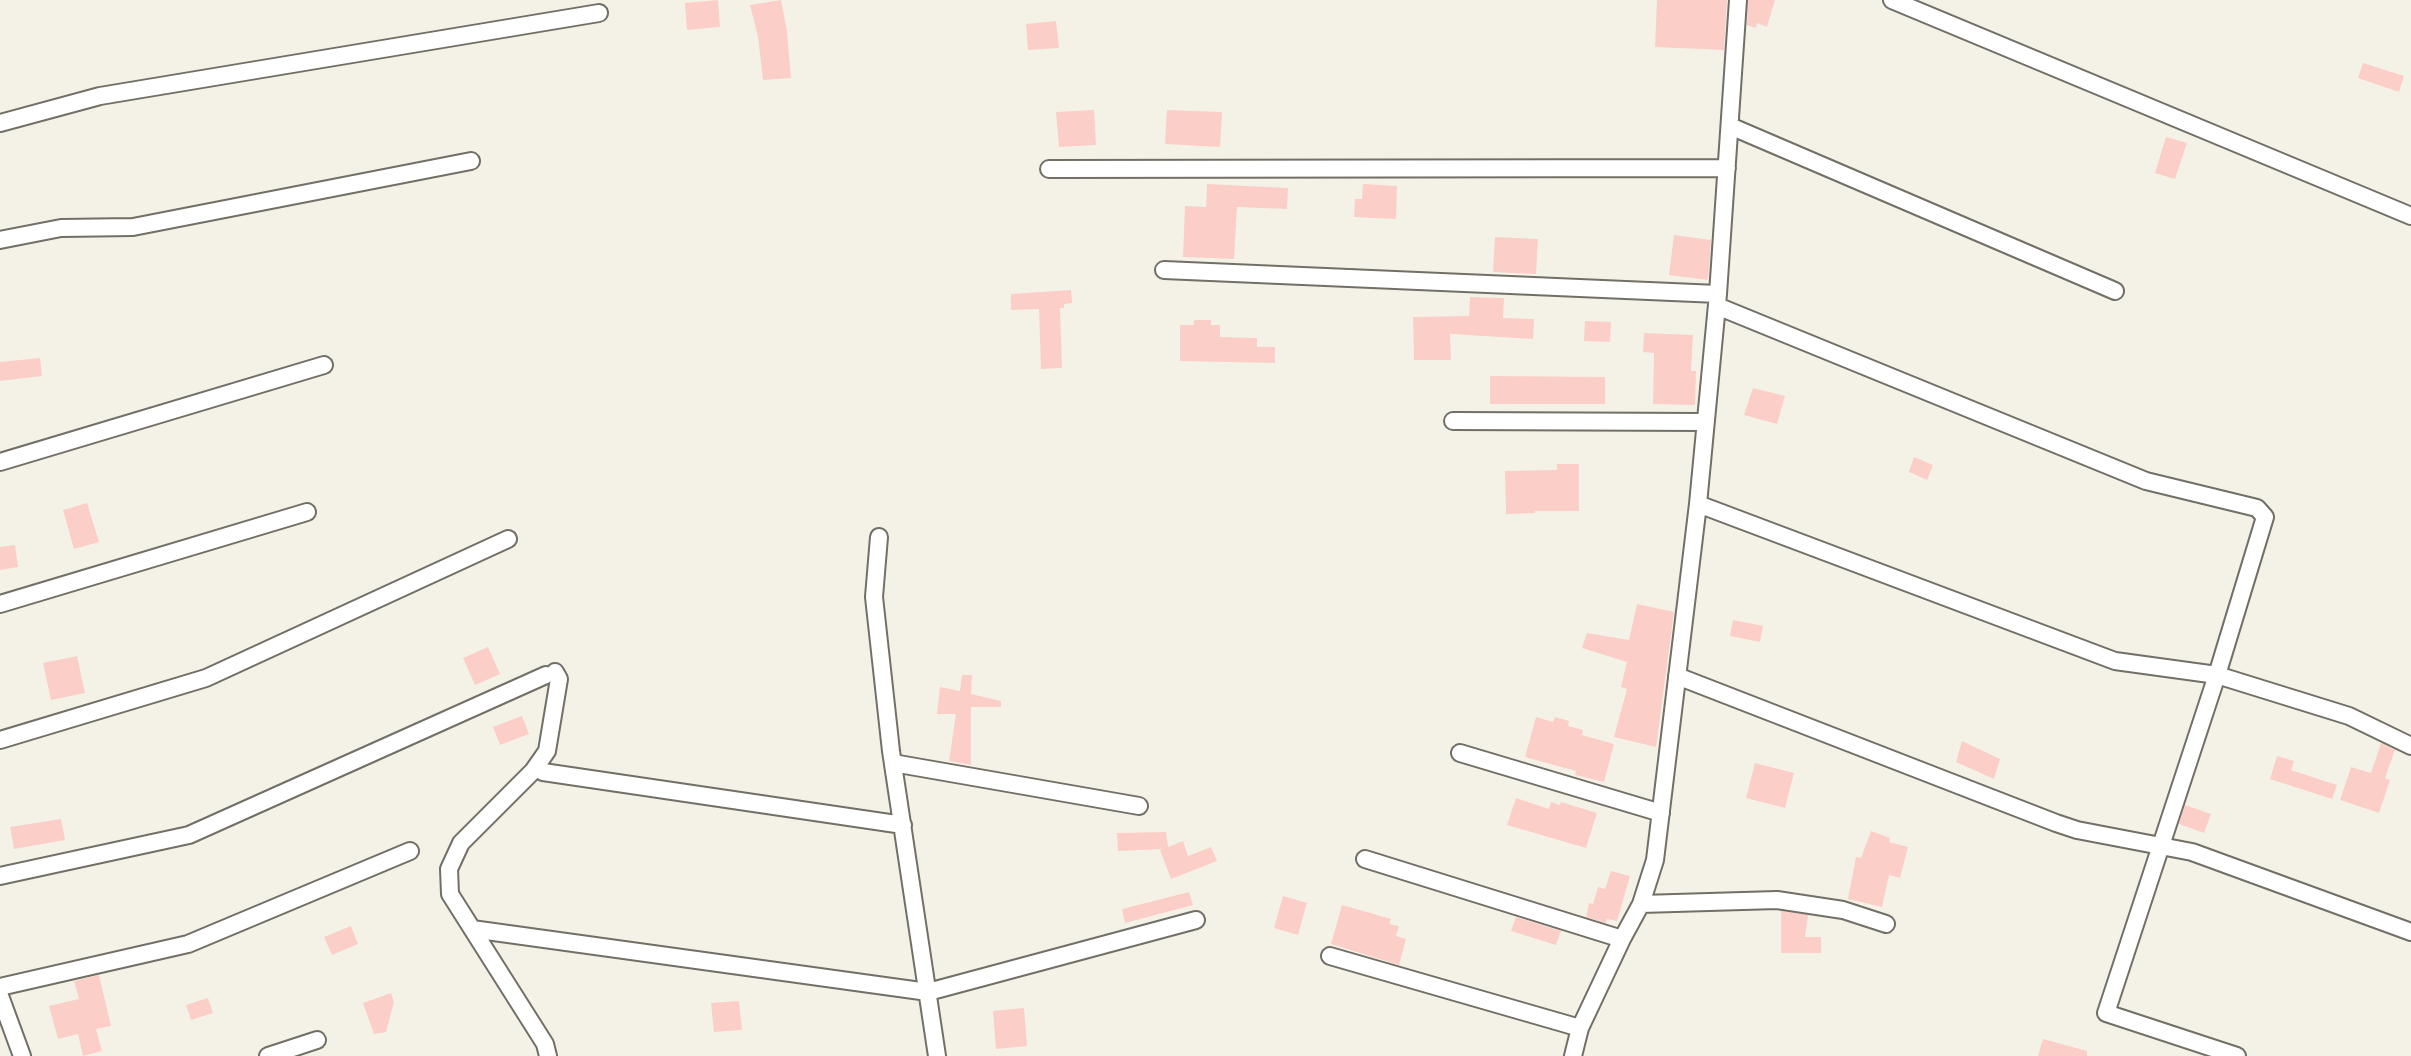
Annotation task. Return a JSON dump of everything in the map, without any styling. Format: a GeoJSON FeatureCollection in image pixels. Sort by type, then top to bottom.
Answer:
{"type":"FeatureCollection","features":[{"type":"Feature","properties":{"kind":"street"},"geometry":{"type":"LineString","coordinates":[[1573,1056],[1581,1028],[1622,939],[1641,904],[1655,860],[1706,422],[1738,0]]}},
{"type":"Feature","properties":{"kind":"street"},"geometry":{"type":"LineString","coordinates":[[1892,0],[2411,216]]}},
{"type":"Feature","properties":{"kind":"street"},"geometry":{"type":"LineString","coordinates":[[0,123],[100,96],[599,14]]}},
{"type":"Feature","properties":{"kind":"street"},"geometry":{"type":"LineString","coordinates":[[1730,126],[2115,291]]}},
{"type":"Feature","properties":{"kind":"street"},"geometry":{"type":"LineString","coordinates":[[0,240],[61,228],[133,227],[471,161]]}},
{"type":"Feature","properties":{"kind":"street"},"geometry":{"type":"LineString","coordinates":[[1049,170],[1727,168]]}},
{"type":"Feature","properties":{"kind":"street"},"geometry":{"type":"LineString","coordinates":[[1164,270],[1717,300],[2146,481],[2257,508],[2265,517],[2217,675],[2106,1013],[2237,1056]]}},
{"type":"Feature","properties":{"kind":"street"},"geometry":{"type":"LineString","coordinates":[[0,462],[324,365]]}},
{"type":"Feature","properties":{"kind":"street"},"geometry":{"type":"LineString","coordinates":[[1453,421],[1706,422]]}},
{"type":"Feature","properties":{"kind":"street"},"geometry":{"type":"LineString","coordinates":[[1698,504],[2115,661],[2217,675],[2349,716],[2411,746]]}},
{"type":"Feature","properties":{"kind":"street"},"geometry":{"type":"LineString","coordinates":[[0,604],[307,512]]}},
{"type":"Feature","properties":{"kind":"street"},"geometry":{"type":"LineString","coordinates":[[879,537],[874,597],[893,762],[937,1056]]}},
{"type":"Feature","properties":{"kind":"street"},"geometry":{"type":"LineString","coordinates":[[0,740],[206,678],[508,539]]}},
{"type":"Feature","properties":{"kind":"street"},"geometry":{"type":"LineString","coordinates":[[0,876],[189,835],[550,674],[559,679],[547,751],[533,771],[461,843],[449,870],[450,894],[545,1044],[548,1056]]}},
{"type":"Feature","properties":{"kind":"street"},"geometry":{"type":"LineString","coordinates":[[1677,676],[2056,823],[2077,830],[2192,852],[2411,932]]}},
{"type":"Feature","properties":{"kind":"street"},"geometry":{"type":"LineString","coordinates":[[1460,753],[1661,813]]}},
{"type":"Feature","properties":{"kind":"street"},"geometry":{"type":"LineString","coordinates":[[893,762],[1139,806]]}},
{"type":"Feature","properties":{"kind":"street"},"geometry":{"type":"LineString","coordinates":[[543,772],[903,825]]}},
{"type":"Feature","properties":{"kind":"street"},"geometry":{"type":"LineString","coordinates":[[0,987],[188,944],[410,851]]}},
{"type":"Feature","properties":{"kind":"street"},"geometry":{"type":"LineString","coordinates":[[1365,859],[1622,939]]}},
{"type":"Feature","properties":{"kind":"street"},"geometry":{"type":"LineString","coordinates":[[1641,904],[1777,900],[1843,910],[1886,924]]}},
{"type":"Feature","properties":{"kind":"street"},"geometry":{"type":"LineString","coordinates":[[472,929],[928,992],[1196,920]]}},
{"type":"Feature","properties":{"kind":"street"},"geometry":{"type":"LineString","coordinates":[[1330,956],[1581,1028]]}},
{"type":"Feature","properties":{"kind":"street"},"geometry":{"type":"LineString","coordinates":[[0,996],[20,1049]]}},
{"type":"Feature","properties":{"kind":"street"},"geometry":{"type":"LineString","coordinates":[[268,1056],[317,1040]]}},
{"type":"Feature","properties":{"kind":"street"},"geometry":{"type":"LineString","coordinates":[[0,1044],[20,1049]]}},
{"type":"Feature","properties":{"kind":"building"},"geometry":{"type":"Polygon","coordinates":[[[718,0],[720,27],[687,30],[685,3],[718,0]]]}},
{"type":"Feature","properties":{"kind":"building"},"geometry":{"type":"Polygon","coordinates":[[[781,0],[787,31],[791,78],[763,80],[758,37],[750,5],[781,0]]]}},
{"type":"Feature","properties":{"kind":"building"},"geometry":{"type":"Polygon","coordinates":[[[1657,0],[1727,0],[1724,50],[1655,47],[1657,0]]]}},
{"type":"Feature","properties":{"kind":"building"},"geometry":{"type":"Polygon","coordinates":[[[1748,0],[1775,0],[1767,27],[1757,23],[1756,28],[1747,25],[1748,0]]]}},
{"type":"Feature","properties":{"kind":"building"},"geometry":{"type":"Polygon","coordinates":[[[1056,21],[1059,48],[1028,50],[1026,24],[1056,21]]]}},
{"type":"Feature","properties":{"kind":"building"},"geometry":{"type":"Polygon","coordinates":[[[2363,63],[2404,76],[2399,92],[2358,78],[2363,63]]]}},
{"type":"Feature","properties":{"kind":"building"},"geometry":{"type":"Polygon","coordinates":[[[1094,110],[1096,145],[1059,147],[1056,112],[1094,110]]]}},
{"type":"Feature","properties":{"kind":"building"},"geometry":{"type":"Polygon","coordinates":[[[1167,110],[1222,112],[1220,147],[1165,144],[1167,110]]]}},
{"type":"Feature","properties":{"kind":"building"},"geometry":{"type":"Polygon","coordinates":[[[2166,137],[2187,143],[2175,179],[2155,173],[2166,137]]]}},
{"type":"Feature","properties":{"kind":"building"},"geometry":{"type":"Polygon","coordinates":[[[1207,184],[1288,188],[1287,209],[1237,207],[1234,259],[1183,257],[1185,206],[1206,207],[1207,184]]]}},
{"type":"Feature","properties":{"kind":"building"},"geometry":{"type":"Polygon","coordinates":[[[1363,184],[1397,186],[1396,219],[1354,217],[1355,199],[1362,199],[1363,184]]]}},
{"type":"Feature","properties":{"kind":"building"},"geometry":{"type":"Polygon","coordinates":[[[1674,235],[1711,240],[1708,280],[1669,275],[1674,235]]]}},
{"type":"Feature","properties":{"kind":"building"},"geometry":{"type":"Polygon","coordinates":[[[1495,237],[1538,239],[1536,274],[1493,272],[1495,237]]]}},
{"type":"Feature","properties":{"kind":"building"},"geometry":{"type":"Polygon","coordinates":[[[1071,290],[1072,303],[1064,304],[1064,308],[1060,308],[1062,368],[1041,369],[1039,309],[1011,310],[1011,294],[1071,290]]]}},
{"type":"Feature","properties":{"kind":"building"},"geometry":{"type":"Polygon","coordinates":[[[1470,297],[1504,298],[1503,318],[1534,319],[1533,339],[1450,334],[1451,360],[1414,360],[1413,317],[1469,316],[1470,297]]]}},
{"type":"Feature","properties":{"kind":"building"},"geometry":{"type":"Polygon","coordinates":[[[1194,320],[1211,320],[1211,325],[1220,325],[1220,337],[1257,338],[1257,347],[1275,347],[1275,363],[1180,361],[1180,325],[1194,325],[1194,320]]]}},
{"type":"Feature","properties":{"kind":"building"},"geometry":{"type":"Polygon","coordinates":[[[1585,321],[1611,322],[1610,342],[1584,341],[1585,321]]]}},
{"type":"Feature","properties":{"kind":"building"},"geometry":{"type":"Polygon","coordinates":[[[1644,333],[1693,335],[1691,371],[1696,371],[1695,405],[1653,404],[1654,353],[1643,352],[1644,333]]]}},
{"type":"Feature","properties":{"kind":"building"},"geometry":{"type":"Polygon","coordinates":[[[40,358],[42,376],[0,381],[0,362],[40,358]]]}},
{"type":"Feature","properties":{"kind":"building"},"geometry":{"type":"Polygon","coordinates":[[[1490,376],[1605,377],[1605,404],[1490,404],[1490,376]]]}},
{"type":"Feature","properties":{"kind":"building"},"geometry":{"type":"Polygon","coordinates":[[[1753,388],[1785,396],[1777,424],[1744,415],[1753,388]]]}},
{"type":"Feature","properties":{"kind":"building"},"geometry":{"type":"Polygon","coordinates":[[[1914,457],[1933,465],[1927,480],[1909,472],[1914,457]]]}},
{"type":"Feature","properties":{"kind":"building"},"geometry":{"type":"Polygon","coordinates":[[[1557,464],[1579,464],[1579,511],[1535,511],[1535,513],[1506,514],[1505,471],[1557,470],[1557,464]]]}},
{"type":"Feature","properties":{"kind":"building"},"geometry":{"type":"Polygon","coordinates":[[[87,503],[99,542],[74,549],[63,510],[87,503]]]}},
{"type":"Feature","properties":{"kind":"building"},"geometry":{"type":"Polygon","coordinates":[[[15,545],[18,567],[0,570],[0,547],[15,545]]]}},
{"type":"Feature","properties":{"kind":"building"},"geometry":{"type":"Polygon","coordinates":[[[1637,604],[1674,612],[1656,747],[1614,737],[1627,689],[1621,687],[1627,662],[1582,648],[1587,633],[1629,640],[1637,604]]]}},
{"type":"Feature","properties":{"kind":"building"},"geometry":{"type":"Polygon","coordinates":[[[1733,620],[1763,626],[1760,642],[1730,636],[1733,620]]]}},
{"type":"Feature","properties":{"kind":"building"},"geometry":{"type":"Polygon","coordinates":[[[488,647],[500,674],[475,685],[463,658],[488,647]]]}},
{"type":"Feature","properties":{"kind":"building"},"geometry":{"type":"Polygon","coordinates":[[[77,656],[85,693],[51,700],[43,663],[77,656]]]}},
{"type":"Feature","properties":{"kind":"building"},"geometry":{"type":"Polygon","coordinates":[[[962,675],[972,675],[971,694],[1001,701],[1001,707],[971,707],[971,765],[949,761],[956,714],[937,714],[940,687],[960,691],[962,675]]]}},
{"type":"Feature","properties":{"kind":"building"},"geometry":{"type":"Polygon","coordinates":[[[522,716],[529,734],[500,745],[493,727],[522,716]]]}},
{"type":"Feature","properties":{"kind":"building"},"geometry":{"type":"Polygon","coordinates":[[[1536,717],[1553,722],[1555,717],[1569,721],[1568,726],[1583,730],[1582,735],[1614,744],[1604,782],[1575,775],[1576,771],[1525,757],[1536,717]]]}},
{"type":"Feature","properties":{"kind":"building"},"geometry":{"type":"Polygon","coordinates":[[[1962,741],[2000,759],[1994,779],[1956,762],[1962,741]]]}},
{"type":"Feature","properties":{"kind":"building"},"geometry":{"type":"Polygon","coordinates":[[[2381,743],[2395,750],[2385,778],[2390,780],[2379,813],[2340,800],[2351,767],[2371,773],[2381,743]]]}},
{"type":"Feature","properties":{"kind":"building"},"geometry":{"type":"Polygon","coordinates":[[[2277,756],[2294,761],[2291,770],[2337,785],[2332,799],[2270,779],[2277,756]]]}},
{"type":"Feature","properties":{"kind":"building"},"geometry":{"type":"Polygon","coordinates":[[[1755,763],[1794,773],[1785,808],[1746,798],[1755,763]]]}},
{"type":"Feature","properties":{"kind":"building"},"geometry":{"type":"Polygon","coordinates":[[[1516,798],[1549,809],[1551,802],[1560,805],[1561,802],[1597,813],[1586,848],[1507,825],[1516,798]]]}},
{"type":"Feature","properties":{"kind":"building"},"geometry":{"type":"Polygon","coordinates":[[[2185,805],[2211,814],[2204,833],[2179,824],[2185,805]]]}},
{"type":"Feature","properties":{"kind":"building"},"geometry":{"type":"Polygon","coordinates":[[[61,819],[65,840],[14,849],[10,827],[61,819]]]}},
{"type":"Feature","properties":{"kind":"building"},"geometry":{"type":"Polygon","coordinates":[[[1871,831],[1890,838],[1889,842],[1908,847],[1900,878],[1889,875],[1882,907],[1848,899],[1856,857],[1861,858],[1871,831]]]}},
{"type":"Feature","properties":{"kind":"building"},"geometry":{"type":"Polygon","coordinates":[[[1166,832],[1168,847],[1183,841],[1188,856],[1211,847],[1217,861],[1171,879],[1160,850],[1163,849],[1118,851],[1117,833],[1166,832]]]}},
{"type":"Feature","properties":{"kind":"building"},"geometry":{"type":"Polygon","coordinates":[[[1611,871],[1630,876],[1617,921],[1607,919],[1606,923],[1586,917],[1589,903],[1593,904],[1598,887],[1605,889],[1611,871]]]}},
{"type":"Feature","properties":{"kind":"building"},"geometry":{"type":"Polygon","coordinates":[[[1189,892],[1193,905],[1125,923],[1122,909],[1189,892]]]}},
{"type":"Feature","properties":{"kind":"building"},"geometry":{"type":"Polygon","coordinates":[[[1283,896],[1307,903],[1298,935],[1274,928],[1283,896]]]}},
{"type":"Feature","properties":{"kind":"building"},"geometry":{"type":"Polygon","coordinates":[[[1342,905],[1391,919],[1389,924],[1399,926],[1396,936],[1406,939],[1399,965],[1331,944],[1342,905]]]}},
{"type":"Feature","properties":{"kind":"building"},"geometry":{"type":"Polygon","coordinates":[[[1781,911],[1808,915],[1805,937],[1821,937],[1821,953],[1781,953],[1781,911]]]}},
{"type":"Feature","properties":{"kind":"building"},"geometry":{"type":"Polygon","coordinates":[[[1516,917],[1561,931],[1556,945],[1511,931],[1516,917]]]}},
{"type":"Feature","properties":{"kind":"building"},"geometry":{"type":"Polygon","coordinates":[[[351,926],[358,944],[332,955],[324,937],[351,926]]]}},
{"type":"Feature","properties":{"kind":"building"},"geometry":{"type":"Polygon","coordinates":[[[99,975],[111,1026],[96,1029],[102,1051],[83,1056],[78,1034],[58,1039],[49,1006],[79,999],[74,981],[99,975]]]}},
{"type":"Feature","properties":{"kind":"building"},"geometry":{"type":"Polygon","coordinates":[[[391,993],[394,1002],[386,1032],[374,1034],[363,1003],[391,993]]]}},
{"type":"Feature","properties":{"kind":"building"},"geometry":{"type":"Polygon","coordinates":[[[208,998],[213,1013],[191,1020],[186,1005],[208,998]]]}},
{"type":"Feature","properties":{"kind":"building"},"geometry":{"type":"Polygon","coordinates":[[[739,1001],[742,1030],[714,1032],[711,1003],[739,1001]]]}},
{"type":"Feature","properties":{"kind":"building"},"geometry":{"type":"Polygon","coordinates":[[[1024,1008],[1027,1046],[996,1049],[993,1011],[1024,1008]]]}},
{"type":"Feature","properties":{"kind":"building"},"geometry":{"type":"Polygon","coordinates":[[[2043,1039],[2087,1051],[2087,1056],[2038,1056],[2043,1039]]]}}]}
